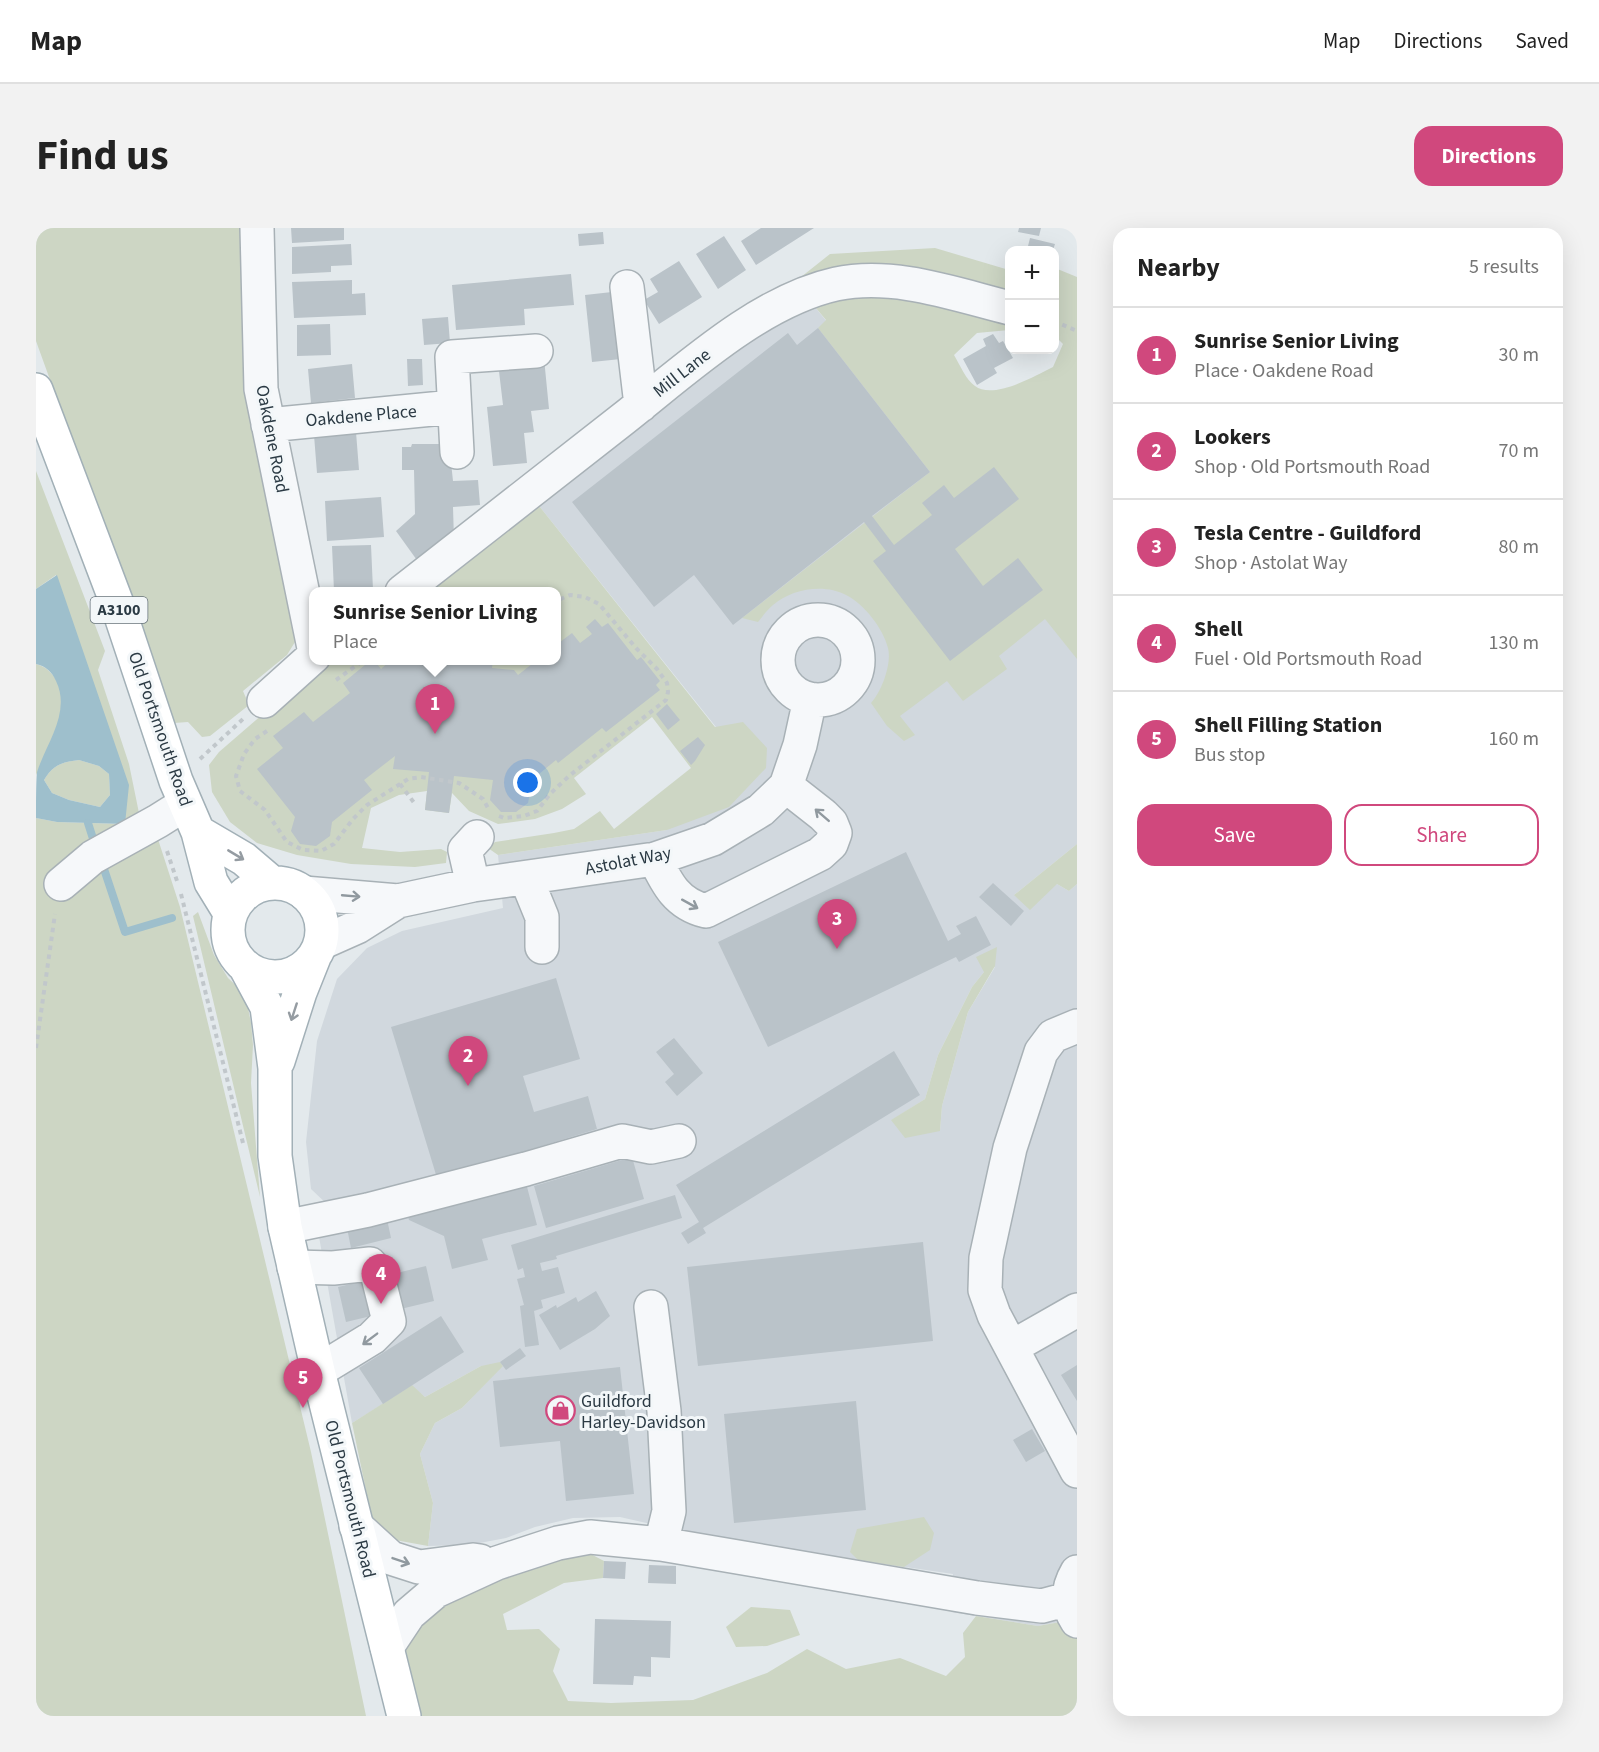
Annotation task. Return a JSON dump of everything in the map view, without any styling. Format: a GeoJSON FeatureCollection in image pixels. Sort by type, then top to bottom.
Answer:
{"type":"FeatureCollection","features":[{"type":"Feature","properties":{"kind":"main road","name":"Old Portsmouth Road"},"geometry":{"type":"LineString","coordinates":[[36,390],[116,602],[179,809],[211,882],[230,913]]}},
{"type":"Feature","properties":{"kind":"main road"},"geometry":{"type":"LineString","coordinates":[[179,809],[271,882]]}},
{"type":"Feature","properties":{"kind":"main road"},"geometry":{"type":"LineString","coordinates":[[271,882],[291,886],[304,892],[314,903],[320,915],[322,929],[317,950],[304,968],[290,975],[275,978],[260,975],[246,968],[235,957],[229,944],[227,928],[230,913],[247,890],[271,882]]}},
{"type":"Feature","properties":{"kind":"main road","name":"Old Portsmouth Road"},"geometry":{"type":"LineString","coordinates":[[275,1068],[300,992],[317,950]]}},
{"type":"Feature","properties":{"kind":"main road","name":"Old Portsmouth Road"},"geometry":{"type":"LineString","coordinates":[[246,968],[267,1007],[275,1068],[275,1156],[285,1227],[318,1371],[404,1716]]}},
{"type":"Feature","properties":{"kind":"street","name":"Oakdene Road"},"geometry":{"type":"LineString","coordinates":[[257,228],[261,389],[309,624]]}},
{"type":"Feature","properties":{"kind":"street","name":"Mill Lane"},"geometry":{"type":"LineString","coordinates":[[407,587],[761,315],[801,296],[836,284],[877,280],[909,283],[1005,307]]}},
{"type":"Feature","properties":{"kind":"street"},"geometry":{"type":"LineString","coordinates":[[627,287],[641,405]]}},
{"type":"Feature","properties":{"kind":"street"},"geometry":{"type":"LineString","coordinates":[[457,452],[452,357],[536,351]]}},
{"type":"Feature","properties":{"kind":"street","name":"Oakdene Place"},"geometry":{"type":"LineString","coordinates":[[268,425],[453,407]]}},
{"type":"Feature","properties":{"kind":"street"},"geometry":{"type":"LineString","coordinates":[[269,713],[309,662]]}},
{"type":"Feature","properties":{"kind":"street","name":"Astolat Way"},"geometry":{"type":"LineString","coordinates":[[304,892],[398,901],[473,885],[655,860],[713,839],[761,810],[786,786],[800,744],[810,699]]}},
{"type":"Feature","properties":{"kind":"street"},"geometry":{"type":"LineString","coordinates":[[655,860],[664,879],[685,904],[706,911],[820,854],[831,844],[835,833],[831,823],[786,786]]}},
{"type":"Feature","properties":{"kind":"street"},"geometry":{"type":"LineString","coordinates":[[61,884],[99,854],[179,809]]}},
{"type":"Feature","properties":{"kind":"street"},"geometry":{"type":"LineString","coordinates":[[473,885],[465,850],[488,821]]}},
{"type":"Feature","properties":{"kind":"street"},"geometry":{"type":"LineString","coordinates":[[526,878],[542,917],[542,947]]}},
{"type":"Feature","properties":{"kind":"street","name":"Astolat Way"},"geometry":{"type":"LineString","coordinates":[[317,950],[398,901]]}},
{"type":"Feature","properties":{"kind":"street"},"geometry":{"type":"LineString","coordinates":[[1077,1026],[1053,1036],[1041,1052],[1010,1148],[986,1258],[985,1290],[994,1315],[1077,1471]]}},
{"type":"Feature","properties":{"kind":"street"},"geometry":{"type":"LineString","coordinates":[[285,1227],[368,1210],[526,1169],[622,1141],[651,1147],[679,1141]]}},
{"type":"Feature","properties":{"kind":"street"},"geometry":{"type":"LineString","coordinates":[[294,1267],[333,1268],[370,1264],[377,1273],[389,1321],[372,1338],[318,1371]]}},
{"type":"Feature","properties":{"kind":"street"},"geometry":{"type":"LineString","coordinates":[[651,1307],[664,1411],[669,1510],[661,1544]]}},
{"type":"Feature","properties":{"kind":"street"},"geometry":{"type":"LineString","coordinates":[[1012,1347],[1077,1310]]}},
{"type":"Feature","properties":{"kind":"street"},"geometry":{"type":"LineString","coordinates":[[356,1526],[391,1558],[419,1568],[473,1560],[497,1563]]}},
{"type":"Feature","properties":{"kind":"street"},"geometry":{"type":"LineString","coordinates":[[387,1647],[409,1614],[436,1591],[497,1563],[558,1543],[590,1537],[661,1544],[977,1598],[1042,1606],[1074,1597]]}},
{"type":"Feature","properties":{"kind":"path"},"geometry":{"type":"LineString","coordinates":[[1059,323],[1077,330]]}},
{"type":"Feature","properties":{"kind":"path"},"geometry":{"type":"LineString","coordinates":[[269,713],[244,754],[236,776],[240,790],[265,810],[287,842],[303,850],[321,851],[334,844],[367,805],[408,779],[421,777],[459,783],[483,800],[488,821],[524,816],[537,811],[550,794],[569,776],[666,700],[668,692],[667,683],[657,669],[599,604],[585,597],[570,595],[561,599]]}},
{"type":"Feature","properties":{"kind":"path"},"geometry":{"type":"LineString","coordinates":[[328,686],[357,665]]}},
{"type":"Feature","properties":{"kind":"path"},"geometry":{"type":"LineString","coordinates":[[245,1154],[185,908],[179,809],[269,713]]}},
{"type":"Feature","properties":{"kind":"path"},"geometry":{"type":"LineString","coordinates":[[400,784],[415,804]]}},
{"type":"Feature","properties":{"kind":"path"},"geometry":{"type":"LineString","coordinates":[[36,1048],[61,884]]}},
{"type":"Feature","properties":{"kind":"shaded area"},"geometry":{"type":"Polygon","coordinates":[[[810,301],[893,403],[1077,472],[1077,844],[1014,895],[1057,884],[1069,891],[1077,884],[1077,1619],[1038,1626],[951,1612],[953,1574],[717,1539],[620,1517],[573,1518],[535,1527],[506,1538],[469,1545],[428,1546],[433,1503],[420,1454],[435,1423],[462,1408],[503,1365],[481,1366],[425,1397],[412,1386],[352,1423],[318,1231],[330,1207],[311,1189],[306,1142],[317,1041],[337,979],[367,948],[402,931],[503,908],[498,855],[667,830],[716,727],[536,502],[760,328],[810,301]],[[995,967],[984,972],[972,987],[938,1055],[925,1099],[892,1120],[940,1131],[942,1106],[968,1012],[995,967]]]}},
{"type":"Feature","properties":{"kind":"green space"},"geometry":{"type":"Polygon","coordinates":[[[36,228],[249,228],[296,626],[295,642],[287,655],[243,691],[249,705],[210,736],[202,737],[188,722],[174,723],[36,341],[36,228]]]}},
{"type":"Feature","properties":{"kind":"green space"},"geometry":{"type":"Polygon","coordinates":[[[935,248],[1005,269],[1005,330],[977,333],[954,355],[969,380],[983,390],[1003,389],[1053,367],[1063,344],[1059,340],[1059,270],[1077,277],[1077,659],[1045,619],[999,656],[1007,669],[963,701],[947,681],[900,716],[915,735],[904,741],[887,726],[871,703],[885,677],[889,661],[888,648],[877,625],[866,610],[853,599],[828,589],[808,589],[780,599],[758,622],[742,618],[930,472],[818,328],[826,320],[810,301],[801,277],[830,254],[935,248]]]}},
{"type":"Feature","properties":{"kind":"green space"},"geometry":{"type":"Polygon","coordinates":[[[36,471],[105,651],[98,670],[129,764],[140,818],[156,833],[180,907],[311,1452],[366,1716],[36,1716],[36,818],[57,822],[124,824],[56,575],[36,589],[36,471]]]}},
{"type":"Feature","properties":{"kind":"green space"},"geometry":{"type":"Polygon","coordinates":[[[536,502],[715,727],[743,722],[767,748],[766,768],[729,807],[667,830],[498,855],[488,848],[495,842],[574,829],[600,811],[614,829],[691,768],[652,717],[574,778],[586,794],[562,809],[535,819],[498,824],[469,811],[452,793],[449,813],[425,810],[427,791],[399,795],[371,808],[362,848],[400,852],[441,849],[447,852],[446,863],[415,867],[351,864],[297,855],[257,843],[230,822],[212,792],[209,765],[219,752],[264,713],[326,665],[561,665],[561,587],[425,587],[536,502]]]}},
{"type":"Feature","properties":{"kind":"green space"},"geometry":{"type":"Polygon","coordinates":[[[36,664],[42,666],[56,679],[63,704],[56,729],[36,775],[36,664]]]}},
{"type":"Feature","properties":{"kind":"green space"},"geometry":{"type":"Polygon","coordinates":[[[79,760],[99,766],[109,774],[110,795],[100,807],[69,800],[52,793],[44,780],[59,765],[79,760]]]}},
{"type":"Feature","properties":{"kind":"green space"},"geometry":{"type":"Polygon","coordinates":[[[1077,844],[1077,884],[1069,891],[1057,884],[1030,910],[1014,895],[1077,844]]]}},
{"type":"Feature","properties":{"kind":"green space"},"geometry":{"type":"Polygon","coordinates":[[[198,912],[214,955],[228,978],[242,991],[247,1003],[253,1045],[251,1083],[260,1197],[193,916],[198,912]]]}},
{"type":"Feature","properties":{"kind":"green space"},"geometry":{"type":"Polygon","coordinates":[[[997,947],[995,966],[968,1012],[942,1106],[940,1131],[905,1138],[891,1120],[925,1099],[938,1055],[972,987],[984,972],[976,957],[997,947]]]}},
{"type":"Feature","properties":{"kind":"green space"},"geometry":{"type":"Polygon","coordinates":[[[500,1362],[503,1366],[462,1408],[435,1423],[420,1454],[433,1503],[428,1546],[395,1540],[372,1519],[352,1423],[412,1385],[425,1397],[481,1366],[500,1362]]]}},
{"type":"Feature","properties":{"kind":"green space"},"geometry":{"type":"Polygon","coordinates":[[[924,1517],[934,1533],[930,1550],[904,1567],[858,1560],[850,1552],[857,1529],[924,1517]]]}},
{"type":"Feature","properties":{"kind":"green space"},"geometry":{"type":"Polygon","coordinates":[[[583,1550],[604,1561],[603,1578],[564,1583],[503,1614],[507,1630],[539,1629],[560,1649],[553,1671],[568,1701],[611,1703],[693,1700],[767,1673],[807,1649],[846,1669],[900,1658],[946,1676],[965,1657],[963,1633],[976,1616],[1038,1626],[1077,1619],[1077,1716],[417,1716],[404,1652],[428,1615],[477,1584],[583,1550]]]}},
{"type":"Feature","properties":{"kind":"green space"},"geometry":{"type":"Polygon","coordinates":[[[751,1607],[790,1610],[800,1635],[767,1646],[736,1647],[726,1627],[751,1607]]]}},
{"type":"Feature","properties":{"kind":"water"},"geometry":{"type":"Polygon","coordinates":[[[57,575],[129,785],[125,824],[57,822],[36,818],[37,772],[56,727],[61,704],[60,693],[53,675],[46,668],[36,664],[36,589],[57,575]],[[79,760],[68,762],[55,768],[44,780],[52,793],[69,800],[100,807],[110,795],[109,774],[99,766],[79,760]]]}},
{"type":"Feature","properties":{"kind":"building"},"geometry":{"type":"Polygon","coordinates":[[[291,228],[344,228],[344,240],[292,243],[291,228]]]}},
{"type":"Feature","properties":{"kind":"building"},"geometry":{"type":"Polygon","coordinates":[[[761,228],[814,228],[756,265],[741,241],[761,228]]]}},
{"type":"Feature","properties":{"kind":"building"},"geometry":{"type":"Polygon","coordinates":[[[1019,228],[1041,228],[1039,236],[1018,232],[1019,228]]]}},
{"type":"Feature","properties":{"kind":"building"},"geometry":{"type":"Polygon","coordinates":[[[603,232],[604,244],[579,246],[578,234],[603,232]]]}},
{"type":"Feature","properties":{"kind":"building"},"geometry":{"type":"Polygon","coordinates":[[[724,236],[746,270],[718,289],[696,254],[724,236]]]}},
{"type":"Feature","properties":{"kind":"building"},"geometry":{"type":"Polygon","coordinates":[[[1030,238],[1055,244],[1054,246],[1028,246],[1030,238]]]}},
{"type":"Feature","properties":{"kind":"building"},"geometry":{"type":"Polygon","coordinates":[[[351,244],[352,265],[331,266],[331,272],[292,274],[292,247],[351,244]]]}},
{"type":"Feature","properties":{"kind":"building"},"geometry":{"type":"Polygon","coordinates":[[[679,261],[702,297],[659,324],[644,300],[658,292],[650,279],[679,261]]]}},
{"type":"Feature","properties":{"kind":"building"},"geometry":{"type":"Polygon","coordinates":[[[571,274],[574,305],[524,309],[525,325],[456,330],[452,285],[571,274]]]}},
{"type":"Feature","properties":{"kind":"building"},"geometry":{"type":"Polygon","coordinates":[[[352,280],[352,294],[365,293],[366,315],[294,318],[292,282],[352,280]]]}},
{"type":"Feature","properties":{"kind":"building"},"geometry":{"type":"Polygon","coordinates":[[[621,291],[621,359],[592,362],[585,295],[621,291]]]}},
{"type":"Feature","properties":{"kind":"building"},"geometry":{"type":"Polygon","coordinates":[[[448,317],[450,343],[424,345],[422,319],[448,317]]]}},
{"type":"Feature","properties":{"kind":"building"},"geometry":{"type":"Polygon","coordinates":[[[330,324],[331,355],[297,356],[297,325],[330,324]]]}},
{"type":"Feature","properties":{"kind":"building"},"geometry":{"type":"Polygon","coordinates":[[[818,328],[930,472],[872,516],[894,545],[932,515],[922,503],[944,485],[954,498],[994,467],[1019,499],[955,549],[983,586],[1018,558],[1043,590],[950,661],[873,561],[886,551],[864,522],[733,625],[694,575],[654,607],[572,502],[788,333],[797,345],[818,328]]]}},
{"type":"Feature","properties":{"kind":"building"},"geometry":{"type":"Polygon","coordinates":[[[993,334],[999,343],[1003,341],[1005,354],[1011,354],[1013,358],[994,368],[997,373],[977,385],[963,359],[986,346],[983,339],[993,334]]]}},
{"type":"Feature","properties":{"kind":"building"},"geometry":{"type":"Polygon","coordinates":[[[544,358],[549,409],[531,411],[534,432],[524,433],[527,463],[493,466],[487,407],[503,405],[498,363],[544,358]]]}},
{"type":"Feature","properties":{"kind":"building"},"geometry":{"type":"Polygon","coordinates":[[[407,359],[422,359],[423,385],[408,386],[407,359]]]}},
{"type":"Feature","properties":{"kind":"building"},"geometry":{"type":"Polygon","coordinates":[[[352,364],[355,398],[311,403],[308,369],[352,364]]]}},
{"type":"Feature","properties":{"kind":"building"},"geometry":{"type":"Polygon","coordinates":[[[356,432],[359,470],[317,473],[314,435],[356,432]]]}},
{"type":"Feature","properties":{"kind":"building"},"geometry":{"type":"Polygon","coordinates":[[[412,444],[449,444],[453,481],[478,480],[480,505],[453,507],[454,540],[419,563],[396,531],[415,514],[414,470],[402,470],[402,447],[411,447],[412,444]]]}},
{"type":"Feature","properties":{"kind":"building"},"geometry":{"type":"Polygon","coordinates":[[[381,497],[384,537],[327,541],[325,501],[381,497]]]}},
{"type":"Feature","properties":{"kind":"building"},"geometry":{"type":"Polygon","coordinates":[[[371,545],[373,587],[334,587],[332,546],[371,545]]]}},
{"type":"Feature","properties":{"kind":"building"},"geometry":{"type":"Polygon","coordinates":[[[595,619],[602,627],[608,623],[637,660],[641,657],[660,681],[656,685],[660,690],[606,732],[602,728],[558,763],[556,760],[528,783],[531,787],[528,803],[516,812],[501,812],[490,800],[493,780],[454,776],[449,813],[425,810],[429,772],[393,769],[395,756],[364,780],[372,790],[332,822],[330,836],[316,846],[300,844],[291,831],[295,817],[257,769],[283,748],[273,736],[304,712],[313,722],[350,693],[343,683],[365,665],[378,665],[381,669],[385,665],[492,665],[492,668],[514,670],[518,675],[531,665],[561,665],[561,641],[572,633],[580,643],[592,634],[586,627],[595,619]]]}},
{"type":"Feature","properties":{"kind":"building"},"geometry":{"type":"Polygon","coordinates":[[[667,704],[680,720],[668,730],[656,714],[667,704]]]}},
{"type":"Feature","properties":{"kind":"building"},"geometry":{"type":"Polygon","coordinates":[[[698,737],[705,745],[691,765],[680,751],[698,737]]]}},
{"type":"Feature","properties":{"kind":"building"},"geometry":{"type":"Polygon","coordinates":[[[906,852],[948,941],[961,934],[956,926],[976,916],[991,945],[959,962],[956,957],[768,1047],[718,942],[906,852]]]}},
{"type":"Feature","properties":{"kind":"building"},"geometry":{"type":"Polygon","coordinates":[[[993,883],[1024,911],[1011,926],[979,897],[993,883]]]}},
{"type":"Feature","properties":{"kind":"building"},"geometry":{"type":"Polygon","coordinates":[[[556,978],[580,1059],[523,1076],[534,1112],[588,1096],[597,1129],[437,1178],[391,1027],[556,978]]]}},
{"type":"Feature","properties":{"kind":"building"},"geometry":{"type":"Polygon","coordinates":[[[674,1038],[703,1073],[677,1096],[665,1082],[674,1074],[656,1052],[674,1038]]]}},
{"type":"Feature","properties":{"kind":"building"},"geometry":{"type":"Polygon","coordinates":[[[894,1051],[920,1095],[703,1228],[706,1233],[688,1244],[681,1233],[699,1222],[676,1185],[894,1051]]]}},
{"type":"Feature","properties":{"kind":"building"},"geometry":{"type":"Polygon","coordinates":[[[632,1157],[644,1199],[546,1228],[534,1186],[632,1157]]]}},
{"type":"Feature","properties":{"kind":"building"},"geometry":{"type":"Polygon","coordinates":[[[526,1183],[537,1225],[482,1239],[488,1260],[452,1269],[444,1236],[409,1220],[406,1211],[526,1183]]]}},
{"type":"Feature","properties":{"kind":"building"},"geometry":{"type":"Polygon","coordinates":[[[675,1195],[682,1218],[556,1256],[557,1259],[540,1263],[542,1271],[558,1267],[565,1293],[541,1300],[543,1308],[534,1311],[539,1345],[525,1347],[520,1306],[524,1305],[517,1279],[525,1277],[523,1268],[518,1270],[511,1245],[675,1195]]]}},
{"type":"Feature","properties":{"kind":"building"},"geometry":{"type":"Polygon","coordinates":[[[387,1219],[391,1238],[351,1248],[347,1228],[387,1219]]]}},
{"type":"Feature","properties":{"kind":"building"},"geometry":{"type":"Polygon","coordinates":[[[923,1242],[933,1341],[698,1366],[687,1267],[923,1242]]]}},
{"type":"Feature","properties":{"kind":"building"},"geometry":{"type":"Polygon","coordinates":[[[426,1266],[434,1301],[346,1322],[338,1287],[426,1266]]]}},
{"type":"Feature","properties":{"kind":"building"},"geometry":{"type":"Polygon","coordinates":[[[596,1291],[610,1316],[595,1329],[560,1350],[539,1315],[576,1297],[578,1302],[596,1291]]]}},
{"type":"Feature","properties":{"kind":"building"},"geometry":{"type":"Polygon","coordinates":[[[441,1316],[464,1352],[383,1404],[359,1368],[441,1316]]]}},
{"type":"Feature","properties":{"kind":"building"},"geometry":{"type":"Polygon","coordinates":[[[520,1348],[526,1356],[506,1370],[500,1362],[520,1348]]]}},
{"type":"Feature","properties":{"kind":"building"},"geometry":{"type":"Polygon","coordinates":[[[1077,1365],[1077,1401],[1061,1375],[1077,1365]]]}},
{"type":"Feature","properties":{"kind":"building","name":"Guildford Harley-Davidson"},"geometry":{"type":"Polygon","coordinates":[[[620,1367],[634,1494],[566,1501],[560,1441],[500,1447],[493,1381],[620,1367]]]}},
{"type":"Feature","properties":{"kind":"building"},"geometry":{"type":"Polygon","coordinates":[[[856,1401],[866,1510],[734,1523],[724,1414],[856,1401]]]}},
{"type":"Feature","properties":{"kind":"building"},"geometry":{"type":"Polygon","coordinates":[[[1032,1429],[1045,1451],[1026,1462],[1013,1440],[1032,1429]]]}},
{"type":"Feature","properties":{"kind":"building"},"geometry":{"type":"Polygon","coordinates":[[[604,1561],[626,1562],[625,1579],[603,1578],[604,1561]]]}},
{"type":"Feature","properties":{"kind":"building"},"geometry":{"type":"Polygon","coordinates":[[[649,1565],[676,1566],[676,1584],[648,1583],[649,1565]]]}},
{"type":"Feature","properties":{"kind":"building"},"geometry":{"type":"Polygon","coordinates":[[[595,1619],[671,1621],[670,1658],[651,1657],[651,1677],[634,1676],[633,1685],[593,1684],[595,1619]]]}},
{"type":"Feature","properties":{"kind":"waterway"},"geometry":{"type":"LineString","coordinates":[[88,823],[96,848]]}},
{"type":"Feature","properties":{"kind":"waterway"},"geometry":{"type":"LineString","coordinates":[[101,860],[125,932],[172,918]]}},
{"type":"Feature","properties":{"kind":"place","name":"Sunrise Senior Living"},"geometry":{"type":"Point","coordinates":[435,734]}},
{"type":"Feature","properties":{"kind":"place","name":"Tesla Centre - Guildford"},"geometry":{"type":"Point","coordinates":[837,949]}},
{"type":"Feature","properties":{"kind":"place","name":"Lookers"},"geometry":{"type":"Point","coordinates":[468,1086]}},
{"type":"Feature","properties":{"kind":"place","name":"Shell"},"geometry":{"type":"Point","coordinates":[381,1304]}},
{"type":"Feature","properties":{"kind":"place","name":"Shell Filling Station"},"geometry":{"type":"Point","coordinates":[303,1408]}},
{"type":"Feature","properties":{"kind":"place","name":"Guildford Harley-Davidson"},"geometry":{"type":"Point","coordinates":[560,1411]}}]}
